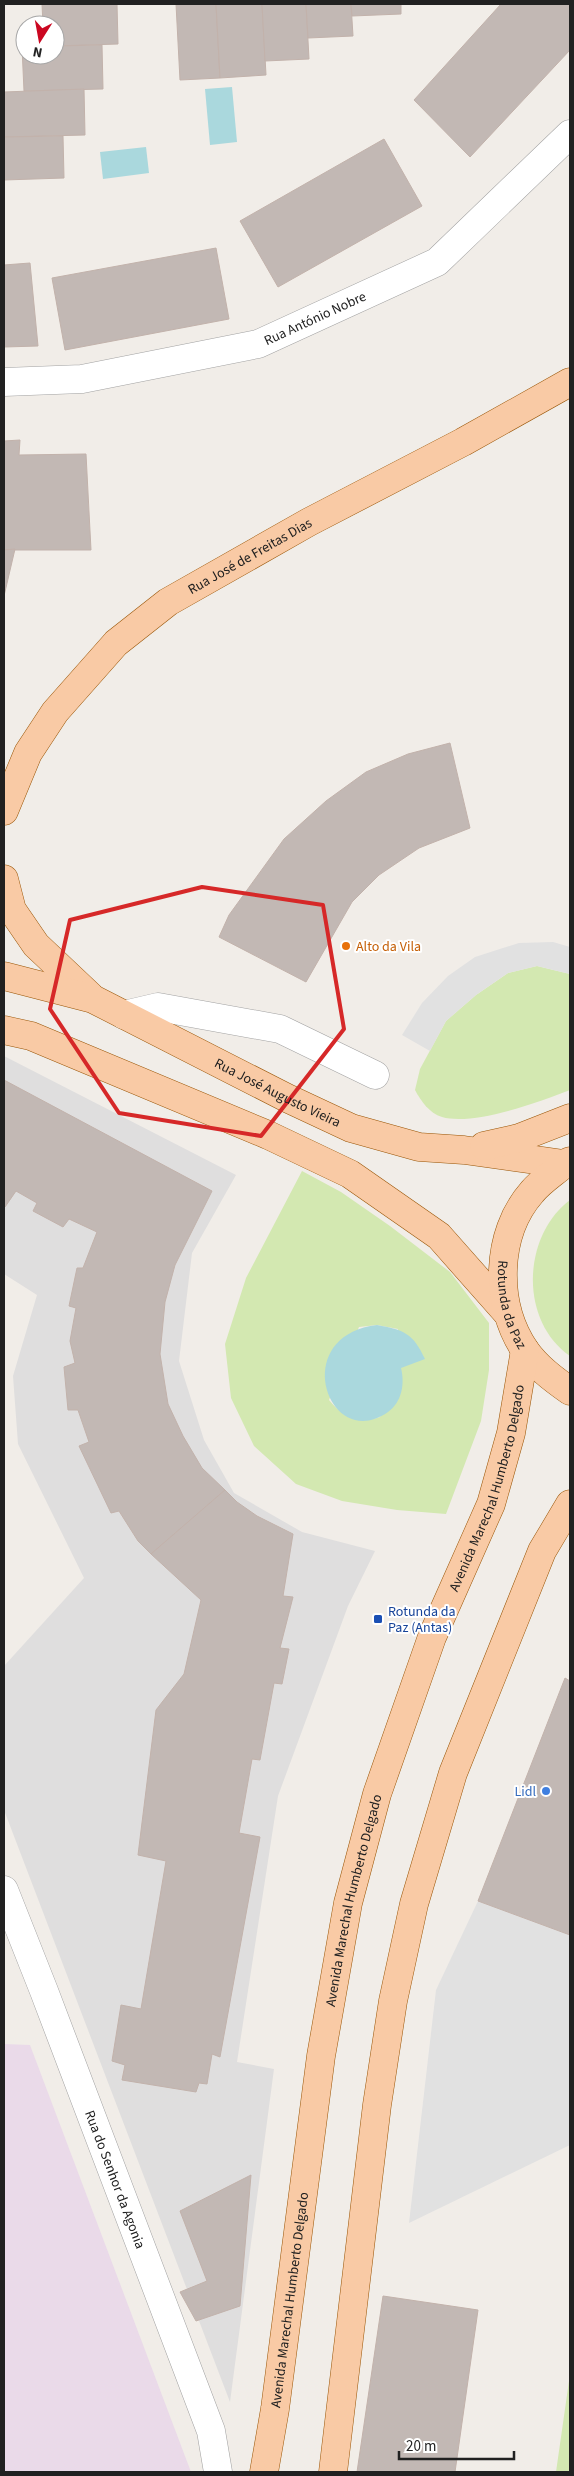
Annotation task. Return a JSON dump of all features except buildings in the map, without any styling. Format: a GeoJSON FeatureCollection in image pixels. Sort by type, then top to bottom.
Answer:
{"type":"FeatureCollection","features":[{"type":"Feature","properties":{"kind":"main road","name":"Rua José de Freitas Dias"},"geometry":{"type":"LineString","coordinates":[[4,811],[28,752],[55,712],[116,643],[168,602],[309,522],[463,442],[570,382]]}},
{"type":"Feature","properties":{"kind":"main road"},"geometry":{"type":"LineString","coordinates":[[4,878],[12,910],[36,945],[93,999]]}},
{"type":"Feature","properties":{"kind":"main road","name":"Rua José Augusto Vieira"},"geometry":{"type":"LineString","coordinates":[[4,976],[93,999],[288,1099],[351,1128],[419,1147],[464,1150],[567,1163]]}},
{"type":"Feature","properties":{"kind":"main road"},"geometry":{"type":"LineString","coordinates":[[4,1030],[40,1040],[268,1135],[350,1174],[438,1236],[508,1313]]}},
{"type":"Feature","properties":{"kind":"main road"},"geometry":{"type":"LineString","coordinates":[[464,1150],[520,1138],[570,1118]]}},
{"type":"Feature","properties":{"kind":"main road","name":"Rotunda da Paz"},"geometry":{"type":"LineString","coordinates":[[567,1163],[532,1192],[510,1229],[502,1271],[508,1313],[525,1350],[546,1374],[570,1390]]}},
{"type":"Feature","properties":{"kind":"main road","name":"Avenida Marechal Humberto Delgado"},"geometry":{"type":"LineString","coordinates":[[264,2472],[275,2409],[321,2056],[348,1903],[377,1794],[432,1638],[494,1496],[512,1433],[525,1350]]}},
{"type":"Feature","properties":{"kind":"main road"},"geometry":{"type":"LineString","coordinates":[[333,2472],[378,2105],[393,2001],[414,1904],[453,1773],[542,1551],[570,1504]]}},
{"type":"Feature","properties":{"kind":"street","name":"Rua António Nobre"},"geometry":{"type":"LineString","coordinates":[[4,382],[82,379],[258,344],[436,262],[570,134]]}},
{"type":"Feature","properties":{"kind":"street"},"geometry":{"type":"LineString","coordinates":[[124,1015],[158,1007],[280,1029],[375,1075]]}},
{"type":"Feature","properties":{"kind":"street","name":"Rua do Senhor da Agonia"},"geometry":{"type":"LineString","coordinates":[[4,1890],[211,2431],[218,2472]]}},
{"type":"Feature","properties":{"kind":"highlighted area"},"geometry":{"type":"Polygon","coordinates":[[[202,887],[323,905],[344,1029],[261,1136],[119,1113],[50,1009],[70,920],[202,887]]]}},
{"type":"Feature","properties":{"kind":"shaded area"},"geometry":{"type":"Polygon","coordinates":[[[553,942],[570,947],[570,974],[537,966],[508,973],[476,995],[446,1021],[430,1051],[402,1035],[422,1003],[448,976],[475,957],[519,943],[553,942]]]}},
{"type":"Feature","properties":{"kind":"shaded area"},"geometry":{"type":"Polygon","coordinates":[[[4,1056],[236,1175],[192,1253],[179,1361],[204,1440],[234,1493],[302,1532],[375,1551],[348,1606],[278,1796],[237,2062],[274,2069],[230,2402],[4,1810],[4,1666],[84,1578],[18,1444],[13,1376],[37,1295],[4,1274],[4,1056]]]}},
{"type":"Feature","properties":{"kind":"shaded area"},"geometry":{"type":"Polygon","coordinates":[[[478,1901],[570,1935],[570,2145],[409,2223],[436,1990],[478,1901]]]}},
{"type":"Feature","properties":{"kind":"shaded area"},"geometry":{"type":"Polygon","coordinates":[[[4,2044],[30,2045],[191,2472],[4,2472],[4,2044]]]}},
{"type":"Feature","properties":{"kind":"green space"},"geometry":{"type":"Polygon","coordinates":[[[537,966],[570,974],[570,1090],[542,1101],[488,1116],[455,1119],[433,1113],[415,1090],[420,1069],[446,1021],[476,995],[508,973],[537,966]]]}},
{"type":"Feature","properties":{"kind":"green space"},"geometry":{"type":"Polygon","coordinates":[[[302,1171],[341,1192],[390,1226],[450,1272],[489,1323],[489,1370],[481,1421],[446,1514],[397,1510],[342,1501],[296,1484],[254,1446],[231,1398],[225,1344],[246,1278],[302,1171]],[[377,1325],[359,1327],[329,1400],[345,1415],[365,1420],[380,1417],[401,1368],[398,1329],[377,1325]]]}},
{"type":"Feature","properties":{"kind":"green space"},"geometry":{"type":"Polygon","coordinates":[[[570,1200],[570,1356],[553,1341],[542,1322],[535,1301],[533,1278],[535,1256],[543,1235],[554,1216],[570,1200]]]}},
{"type":"Feature","properties":{"kind":"green space"},"geometry":{"type":"Polygon","coordinates":[[[570,2374],[570,2472],[556,2472],[570,2374]]]}},
{"type":"Feature","properties":{"kind":"water"},"geometry":{"type":"Polygon","coordinates":[[[232,87],[237,142],[210,145],[205,89],[232,87]]]}},
{"type":"Feature","properties":{"kind":"water"},"geometry":{"type":"Polygon","coordinates":[[[146,147],[149,173],[103,179],[100,152],[146,147]]]}},
{"type":"Feature","properties":{"kind":"water"},"geometry":{"type":"Polygon","coordinates":[[[377,1325],[407,1334],[416,1343],[425,1359],[401,1368],[403,1380],[401,1392],[393,1408],[388,1412],[367,1421],[349,1418],[335,1406],[327,1388],[325,1368],[332,1349],[349,1334],[377,1325]]]}},
{"type":"Feature","properties":{"kind":"place","name":"Alto da Vila"},"geometry":{"type":"Point","coordinates":[346,946]}},
{"type":"Feature","properties":{"kind":"place","name":"Rotunda da Paz (Antas)"},"geometry":{"type":"Point","coordinates":[378,1619]}},
{"type":"Feature","properties":{"kind":"place","name":"Lidl"},"geometry":{"type":"Point","coordinates":[546,1791]}}]}
